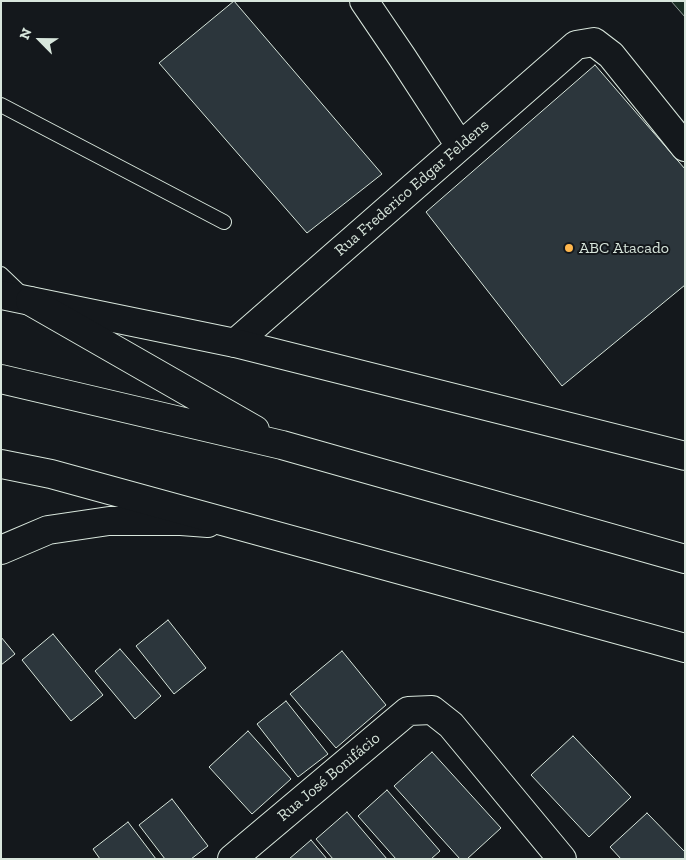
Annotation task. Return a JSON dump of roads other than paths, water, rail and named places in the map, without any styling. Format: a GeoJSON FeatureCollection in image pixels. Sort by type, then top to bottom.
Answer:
{"type":"FeatureCollection","features":[{"type":"Feature","properties":{"kind":"main road"},"geometry":{"type":"LineString","coordinates":[[364,1],[460,146]]}},
{"type":"Feature","properties":{"kind":"main road","name":"Rua Frederico Edgar Feldens"},"geometry":{"type":"LineString","coordinates":[[235,343],[576,45],[594,42],[611,55],[685,147]]}},
{"type":"Feature","properties":{"kind":"main road"},"geometry":{"type":"LineString","coordinates":[[1,296],[235,343],[685,456]]}},
{"type":"Feature","properties":{"kind":"main road"},"geometry":{"type":"LineString","coordinates":[[30,301],[282,445]]}},
{"type":"Feature","properties":{"kind":"main road"},"geometry":{"type":"LineString","coordinates":[[1,379],[282,445],[685,559]]}},
{"type":"Feature","properties":{"kind":"main road"},"geometry":{"type":"LineString","coordinates":[[1,464],[51,474],[685,648]]}},
{"type":"Feature","properties":{"kind":"main road"},"geometry":{"type":"LineString","coordinates":[[1,550],[48,530],[109,521],[180,521],[244,527]]}},
{"type":"Feature","properties":{"kind":"main road","name":"Rua José Bonifácio"},"geometry":{"type":"LineString","coordinates":[[232,859],[408,711],[432,710],[451,725],[562,859]]}},
{"type":"Feature","properties":{"kind":"lane"},"geometry":{"type":"LineString","coordinates":[[1,105],[224,222]]}},
{"type":"Feature","properties":{"kind":"lane"},"geometry":{"type":"LineString","coordinates":[[1,274],[30,301]]}},
{"type":"Feature","properties":{"kind":"place","name":"ABC Atacado"},"geometry":{"type":"Point","coordinates":[569,248]}}]}
